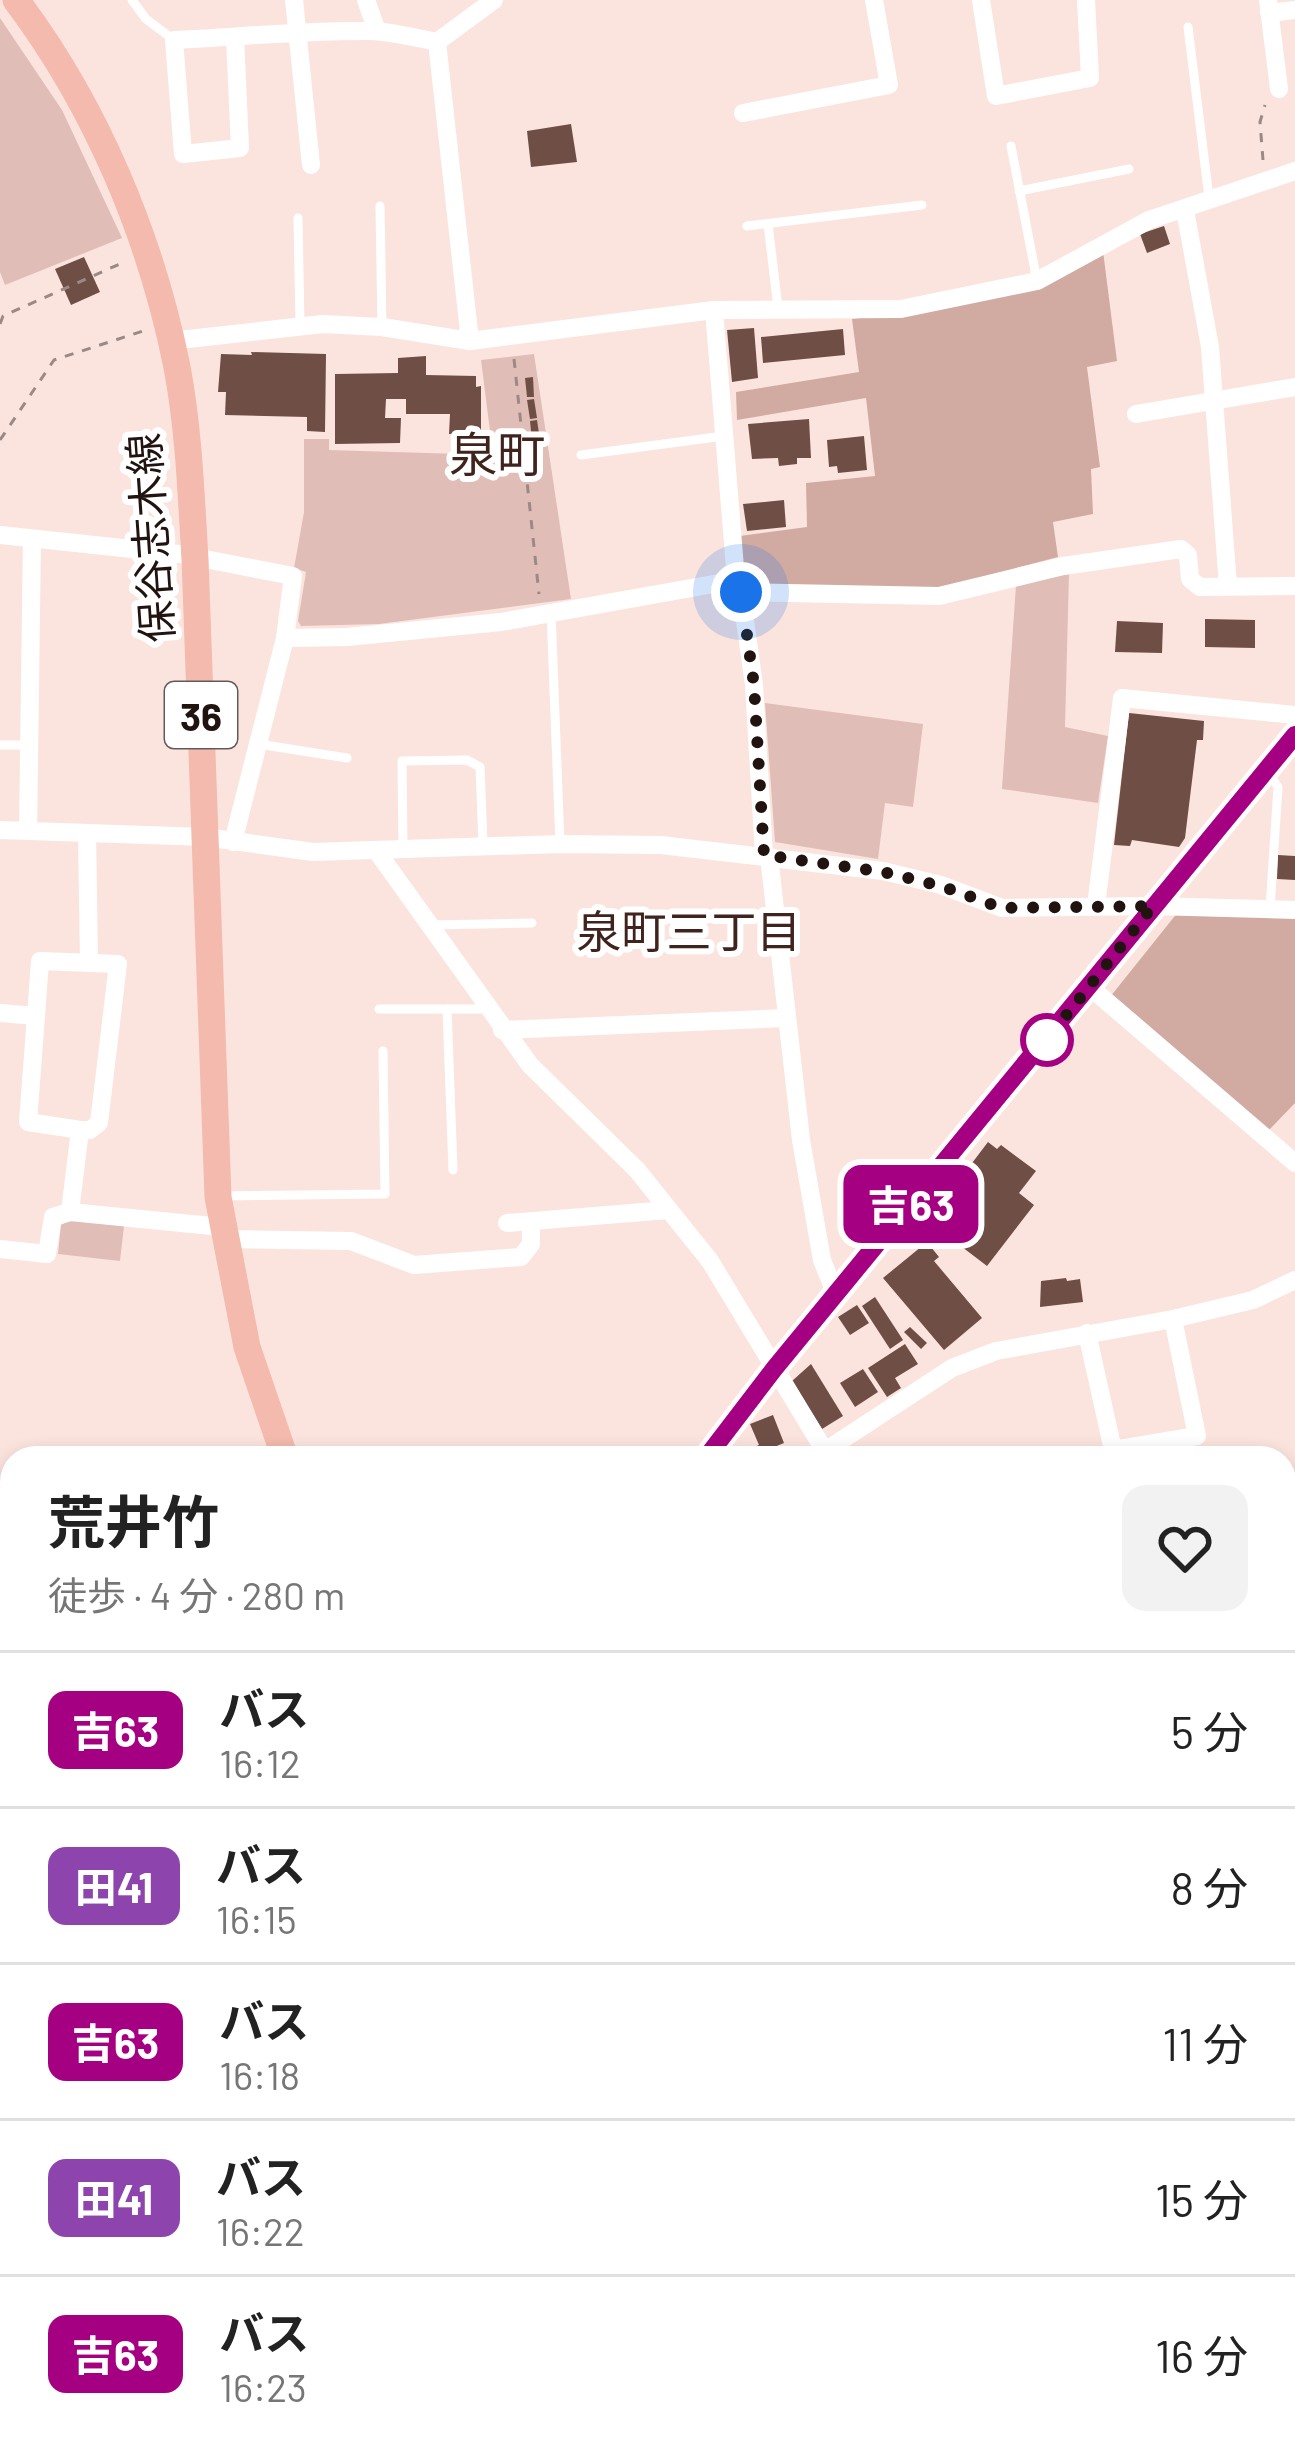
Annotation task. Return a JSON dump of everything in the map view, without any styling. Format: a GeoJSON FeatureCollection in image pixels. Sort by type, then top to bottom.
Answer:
{"type":"FeatureCollection","features":[{"type":"Feature","properties":{"kind":"main road","name":"保谷志木線"},"geometry":{"type":"LineString","coordinates":[[16,0],[93,125],[146,253],[159,335],[190,458],[219,839],[218,1196],[247,1347],[280,1446]]}},
{"type":"Feature","properties":{"kind":"main road"},"geometry":{"type":"LineString","coordinates":[[715,1446],[1295,735]]}},
{"type":"Feature","properties":{"kind":"street"},"geometry":{"type":"LineString","coordinates":[[295,0],[311,165]]}},
{"type":"Feature","properties":{"kind":"street"},"geometry":{"type":"LineString","coordinates":[[366,0],[376,31]]}},
{"type":"Feature","properties":{"kind":"street"},"geometry":{"type":"LineString","coordinates":[[460,0],[464,21]]}},
{"type":"Feature","properties":{"kind":"street"},"geometry":{"type":"LineString","coordinates":[[235,37],[241,148],[183,154],[174,40],[235,37],[298,34],[376,31],[437,42],[494,0]]}},
{"type":"Feature","properties":{"kind":"street"},"geometry":{"type":"LineString","coordinates":[[742,113],[889,85],[874,0]]}},
{"type":"Feature","properties":{"kind":"street"},"geometry":{"type":"LineString","coordinates":[[981,0],[996,96],[1090,78],[1086,0]]}},
{"type":"Feature","properties":{"kind":"street"},"geometry":{"type":"LineString","coordinates":[[1279,89],[1268,7],[1295,10]]}},
{"type":"Feature","properties":{"kind":"street"},"geometry":{"type":"LineString","coordinates":[[437,42],[470,341]]}},
{"type":"Feature","properties":{"kind":"street"},"geometry":{"type":"LineString","coordinates":[[159,335],[300,325],[382,327],[470,341],[714,310],[901,309],[1037,280],[1149,220],[1295,171]]}},
{"type":"Feature","properties":{"kind":"street"},"geometry":{"type":"LineString","coordinates":[[1185,210],[1210,347],[1228,586]]}},
{"type":"Feature","properties":{"kind":"street"},"geometry":{"type":"LineString","coordinates":[[714,310],[739,586],[754,685],[766,855],[801,1140],[819,1240],[836,1295]]}},
{"type":"Feature","properties":{"kind":"street"},"geometry":{"type":"LineString","coordinates":[[1136,414],[1295,387]]}},
{"type":"Feature","properties":{"kind":"street"},"geometry":{"type":"LineString","coordinates":[[0,536],[179,554],[292,576],[285,638],[258,743],[219,839]]}},
{"type":"Feature","properties":{"kind":"street"},"geometry":{"type":"LineString","coordinates":[[28,830],[32,539]]}},
{"type":"Feature","properties":{"kind":"street"},"geometry":{"type":"LineString","coordinates":[[285,638],[501,622],[739,586],[939,596],[1063,566],[1180,549],[1188,555],[1190,579],[1200,587],[1295,586]]}},
{"type":"Feature","properties":{"kind":"street"},"geometry":{"type":"LineString","coordinates":[[1096,906],[1122,698],[1295,712]]}},
{"type":"Feature","properties":{"kind":"street"},"geometry":{"type":"LineString","coordinates":[[0,830],[219,839],[313,852],[661,845],[883,872],[1002,908],[1295,910]]}},
{"type":"Feature","properties":{"kind":"street"},"geometry":{"type":"LineString","coordinates":[[87,832],[89,963]]}},
{"type":"Feature","properties":{"kind":"street"},"geometry":{"type":"LineString","coordinates":[[376,850],[530,1065],[637,1170],[710,1261],[821,1446]]}},
{"type":"Feature","properties":{"kind":"street"},"geometry":{"type":"LineString","coordinates":[[40,961],[118,964],[99,1123],[90,1130],[28,1122],[36,1016],[40,961]]}},
{"type":"Feature","properties":{"kind":"street"},"geometry":{"type":"LineString","coordinates":[[1090,987],[1295,1163]]}},
{"type":"Feature","properties":{"kind":"street"},"geometry":{"type":"LineString","coordinates":[[0,1013],[36,1016]]}},
{"type":"Feature","properties":{"kind":"street"},"geometry":{"type":"LineString","coordinates":[[502,1030],[786,1018]]}},
{"type":"Feature","properties":{"kind":"street"},"geometry":{"type":"LineString","coordinates":[[70,1212],[80,1130]]}},
{"type":"Feature","properties":{"kind":"street"},"geometry":{"type":"LineString","coordinates":[[507,1223],[668,1210]]}},
{"type":"Feature","properties":{"kind":"street"},"geometry":{"type":"LineString","coordinates":[[0,1249],[47,1254],[53,1217],[70,1212],[223,1233],[351,1241],[414,1265],[446,1264],[521,1257],[531,1244],[531,1221]]}},
{"type":"Feature","properties":{"kind":"street"},"geometry":{"type":"LineString","coordinates":[[840,1446],[952,1368],[996,1351],[1253,1300],[1295,1280]]}},
{"type":"Feature","properties":{"kind":"street"},"geometry":{"type":"LineString","coordinates":[[1138,1446],[1197,1436],[1172,1319]]}},
{"type":"Feature","properties":{"kind":"street"},"geometry":{"type":"LineString","coordinates":[[1087,1333],[1113,1446]]}},
{"type":"Feature","properties":{"kind":"lane"},"geometry":{"type":"LineString","coordinates":[[132,0],[146,19],[174,40]]}},
{"type":"Feature","properties":{"kind":"lane"},"geometry":{"type":"LineString","coordinates":[[1189,27],[1210,203]]}},
{"type":"Feature","properties":{"kind":"lane"},"geometry":{"type":"LineString","coordinates":[[1011,146],[1037,280]]}},
{"type":"Feature","properties":{"kind":"lane"},"geometry":{"type":"LineString","coordinates":[[1019,191],[1129,169]]}},
{"type":"Feature","properties":{"kind":"lane"},"geometry":{"type":"LineString","coordinates":[[380,206],[382,327]]}},
{"type":"Feature","properties":{"kind":"lane"},"geometry":{"type":"LineString","coordinates":[[746,226],[922,206]]}},
{"type":"Feature","properties":{"kind":"lane"},"geometry":{"type":"LineString","coordinates":[[298,218],[300,325]]}},
{"type":"Feature","properties":{"kind":"lane"},"geometry":{"type":"LineString","coordinates":[[768,224],[779,313]]}},
{"type":"Feature","properties":{"kind":"lane"},"geometry":{"type":"LineString","coordinates":[[581,455],[724,436]]}},
{"type":"Feature","properties":{"kind":"lane"},"geometry":{"type":"LineString","coordinates":[[546,612],[560,844]]}},
{"type":"Feature","properties":{"kind":"lane"},"geometry":{"type":"LineString","coordinates":[[258,743],[347,758]]}},
{"type":"Feature","properties":{"kind":"lane"},"geometry":{"type":"LineString","coordinates":[[0,745],[29,746]]}},
{"type":"Feature","properties":{"kind":"lane"},"geometry":{"type":"LineString","coordinates":[[403,849],[402,760],[467,760],[480,767],[483,846]]}},
{"type":"Feature","properties":{"kind":"lane"},"geometry":{"type":"LineString","coordinates":[[1266,770],[1278,787],[1270,908]]}},
{"type":"Feature","properties":{"kind":"lane"},"geometry":{"type":"LineString","coordinates":[[429,925],[532,922]]}},
{"type":"Feature","properties":{"kind":"lane"},"geometry":{"type":"LineString","coordinates":[[379,1009],[488,1009]]}},
{"type":"Feature","properties":{"kind":"lane"},"geometry":{"type":"LineString","coordinates":[[447,1009],[453,1170]]}},
{"type":"Feature","properties":{"kind":"lane"},"geometry":{"type":"LineString","coordinates":[[218,1196],[385,1194],[383,1051]]}},
{"type":"Feature","properties":{"kind":"path"},"geometry":{"type":"LineString","coordinates":[[1268,182],[1260,122],[1266,102],[1279,89]]}},
{"type":"Feature","properties":{"kind":"path"},"geometry":{"type":"LineString","coordinates":[[0,324],[3,316],[146,253]]}},
{"type":"Feature","properties":{"kind":"path"},"geometry":{"type":"LineString","coordinates":[[0,440],[54,360],[159,335]]}},
{"type":"Feature","properties":{"kind":"path"},"geometry":{"type":"LineString","coordinates":[[511,336],[546,612]]}},
{"type":"Feature","properties":{"kind":"shaded area"},"geometry":{"type":"Polygon","coordinates":[[[0,18],[62,110],[122,238],[5,285],[0,272],[0,18]]]}},
{"type":"Feature","properties":{"kind":"shaded area"},"geometry":{"type":"Polygon","coordinates":[[[1103,251],[1117,361],[1087,367],[1100,467],[1091,469],[1093,514],[1053,522],[1058,557],[935,589],[752,586],[743,576],[740,536],[807,527],[806,483],[875,476],[866,398],[737,420],[736,392],[859,372],[852,319],[909,313],[1103,251]]]}},
{"type":"Feature","properties":{"kind":"shaded area"},"geometry":{"type":"Polygon","coordinates":[[[534,354],[571,599],[379,624],[301,626],[306,572],[294,568],[304,512],[304,439],[329,439],[329,450],[493,455],[481,360],[534,354]]]}},
{"type":"Feature","properties":{"kind":"shaded area"},"geometry":{"type":"Polygon","coordinates":[[[1069,574],[1065,727],[1108,736],[1098,803],[1002,789],[1016,585],[1069,574]]]}},
{"type":"Feature","properties":{"kind":"shaded area"},"geometry":{"type":"Polygon","coordinates":[[[765,703],[923,724],[913,807],[885,803],[878,859],[775,842],[765,703]]]}},
{"type":"Feature","properties":{"kind":"shaded area"},"geometry":{"type":"Polygon","coordinates":[[[1178,912],[1295,914],[1295,1103],[1267,1132],[1110,997],[1178,912]]]}},
{"type":"Feature","properties":{"kind":"shaded area"},"geometry":{"type":"Polygon","coordinates":[[[70,1220],[124,1226],[120,1261],[58,1254],[61,1225],[70,1220]]]}},
{"type":"Feature","properties":{"kind":"building"},"geometry":{"type":"Polygon","coordinates":[[[571,124],[577,162],[531,167],[527,131],[571,124]]]}},
{"type":"Feature","properties":{"kind":"building"},"geometry":{"type":"Polygon","coordinates":[[[1164,226],[1170,244],[1147,253],[1140,234],[1164,226]]]}},
{"type":"Feature","properties":{"kind":"building"},"geometry":{"type":"Polygon","coordinates":[[[84,257],[100,292],[71,305],[55,269],[84,257]]]}},
{"type":"Feature","properties":{"kind":"building"},"geometry":{"type":"Polygon","coordinates":[[[754,328],[758,378],[732,382],[727,330],[754,328]]]}},
{"type":"Feature","properties":{"kind":"building"},"geometry":{"type":"Polygon","coordinates":[[[843,329],[845,355],[763,363],[761,337],[843,329]]]}},
{"type":"Feature","properties":{"kind":"building"},"geometry":{"type":"Polygon","coordinates":[[[221,354],[326,354],[325,432],[307,431],[307,417],[225,415],[226,392],[218,392],[221,354]]]}},
{"type":"Feature","properties":{"kind":"building"},"geometry":{"type":"Polygon","coordinates":[[[426,356],[426,375],[476,376],[476,387],[481,386],[481,442],[457,443],[458,434],[449,434],[450,414],[406,414],[406,399],[386,399],[385,418],[401,418],[400,443],[335,444],[335,374],[398,373],[398,358],[426,356]]]}},
{"type":"Feature","properties":{"kind":"building"},"geometry":{"type":"Polygon","coordinates":[[[533,377],[534,397],[527,397],[525,378],[533,377]]]}},
{"type":"Feature","properties":{"kind":"building"},"geometry":{"type":"Polygon","coordinates":[[[534,399],[537,418],[530,419],[527,400],[534,399]]]}},
{"type":"Feature","properties":{"kind":"building"},"geometry":{"type":"Polygon","coordinates":[[[809,419],[811,458],[779,466],[778,458],[752,459],[748,424],[809,419]]]}},
{"type":"Feature","properties":{"kind":"building"},"geometry":{"type":"Polygon","coordinates":[[[537,420],[540,440],[532,441],[530,421],[537,420]]]}},
{"type":"Feature","properties":{"kind":"building"},"geometry":{"type":"Polygon","coordinates":[[[864,436],[867,470],[838,473],[837,466],[829,467],[827,440],[864,436]]]}},
{"type":"Feature","properties":{"kind":"building"},"geometry":{"type":"Polygon","coordinates":[[[784,500],[786,527],[747,531],[743,504],[784,500]]]}},
{"type":"Feature","properties":{"kind":"building"},"geometry":{"type":"Polygon","coordinates":[[[1205,619],[1255,620],[1255,648],[1205,647],[1205,619]]]}},
{"type":"Feature","properties":{"kind":"building"},"geometry":{"type":"Polygon","coordinates":[[[1117,621],[1163,623],[1162,653],[1115,652],[1117,621]]]}},
{"type":"Feature","properties":{"kind":"building"},"geometry":{"type":"Polygon","coordinates":[[[1129,713],[1204,721],[1203,740],[1197,740],[1185,838],[1179,847],[1132,840],[1130,846],[1114,845],[1129,713]]]}},
{"type":"Feature","properties":{"kind":"building"},"geometry":{"type":"Polygon","coordinates":[[[1278,855],[1295,856],[1295,880],[1277,879],[1278,855]]]}},
{"type":"Feature","properties":{"kind":"building"},"geometry":{"type":"Polygon","coordinates":[[[988,1142],[997,1149],[1001,1145],[1036,1171],[1019,1193],[1034,1205],[987,1266],[928,1221],[988,1142]]]}},
{"type":"Feature","properties":{"kind":"building"},"geometry":{"type":"Polygon","coordinates":[[[927,1242],[939,1257],[934,1261],[982,1318],[944,1350],[883,1278],[927,1242]]]}},
{"type":"Feature","properties":{"kind":"building"},"geometry":{"type":"Polygon","coordinates":[[[1080,1279],[1083,1302],[1040,1307],[1041,1281],[1080,1279]]]}},
{"type":"Feature","properties":{"kind":"building"},"geometry":{"type":"Polygon","coordinates":[[[875,1297],[903,1340],[890,1349],[862,1306],[875,1297]]]}},
{"type":"Feature","properties":{"kind":"building"},"geometry":{"type":"Polygon","coordinates":[[[857,1305],[869,1323],[850,1335],[838,1317],[857,1305]]]}},
{"type":"Feature","properties":{"kind":"building"},"geometry":{"type":"Polygon","coordinates":[[[910,1327],[927,1343],[921,1349],[904,1332],[910,1327]]]}},
{"type":"Feature","properties":{"kind":"building"},"geometry":{"type":"Polygon","coordinates":[[[905,1344],[918,1364],[895,1378],[901,1388],[887,1397],[868,1368],[905,1344]]]}},
{"type":"Feature","properties":{"kind":"building"},"geometry":{"type":"Polygon","coordinates":[[[811,1364],[843,1416],[822,1429],[792,1381],[811,1364]]]}},
{"type":"Feature","properties":{"kind":"building"},"geometry":{"type":"Polygon","coordinates":[[[863,1369],[878,1392],[855,1407],[840,1383],[863,1369]]]}},
{"type":"Feature","properties":{"kind":"building"},"geometry":{"type":"Polygon","coordinates":[[[773,1415],[784,1443],[757,1446],[750,1424],[773,1415]]]}},
{"type":"Feature","properties":{"kind":"bus line","name":"吉63"},"geometry":{"type":"LineString","coordinates":[[715,1446],[1295,735]]}},
{"type":"Feature","properties":{"kind":"district","name":"泉町"},"geometry":{"type":"Point","coordinates":[497,453]}},
{"type":"Feature","properties":{"kind":"district","name":"泉町三丁目"},"geometry":{"type":"Point","coordinates":[689,930]}},
{"type":"Feature","properties":{"kind":"route"},"geometry":{"type":"LineString","coordinates":[[741,592],[754,685],[764,855],[883,872],[1002,908],[1153,906],[1034,1056],[1047,1040]]}}]}
